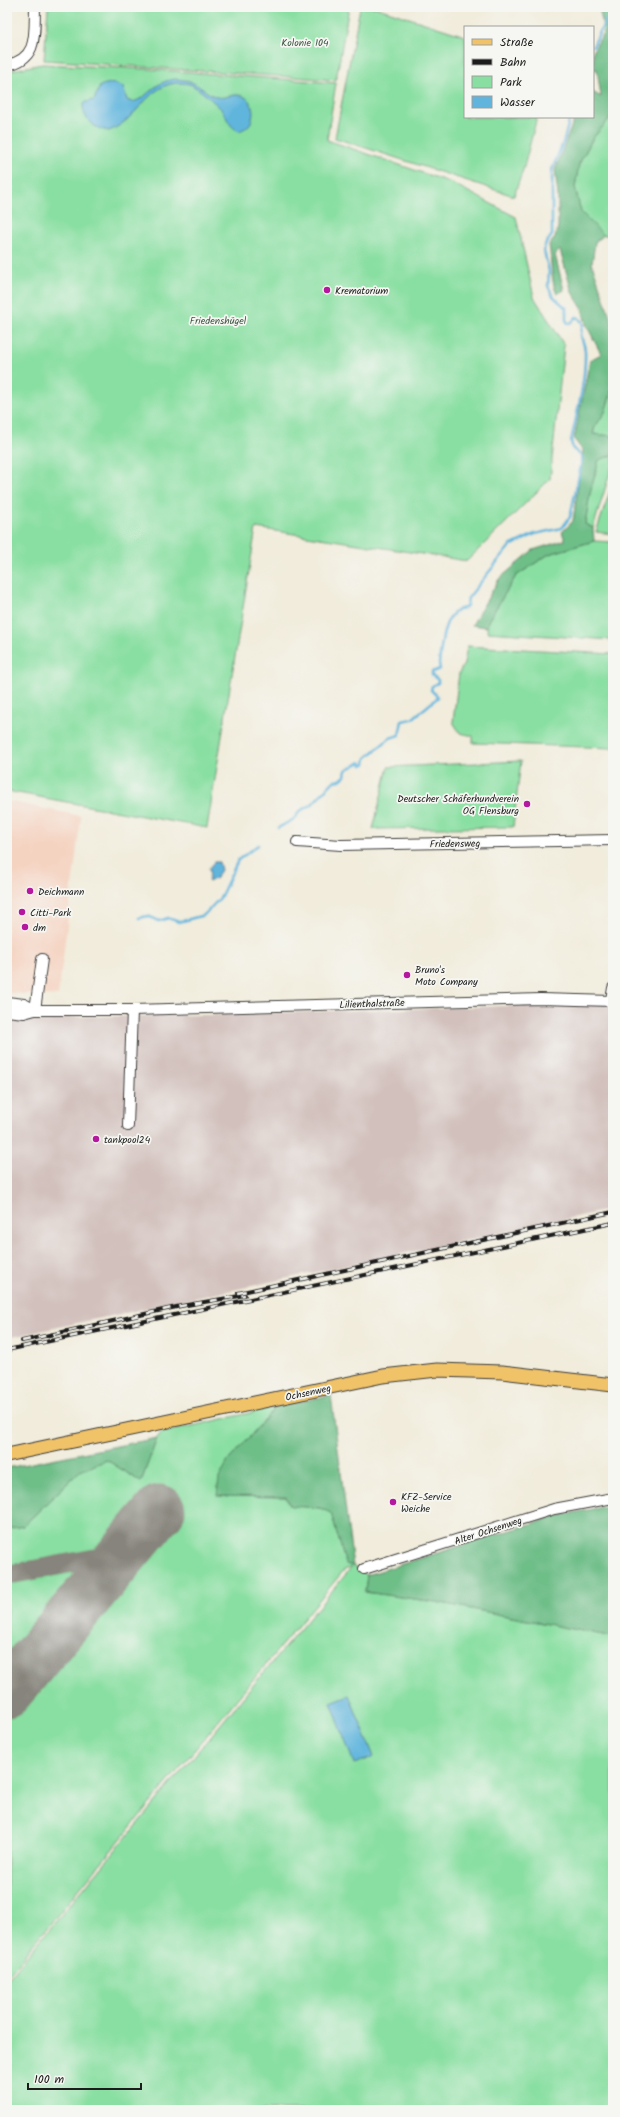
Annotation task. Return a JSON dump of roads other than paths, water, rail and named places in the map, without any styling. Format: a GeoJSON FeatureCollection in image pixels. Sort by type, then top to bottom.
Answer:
{"type":"FeatureCollection","features":[{"type":"Feature","properties":{"kind":"main road","name":"Ochsenweg"},"geometry":{"type":"LineString","coordinates":[[7,1456],[383,1376],[437,1370],[502,1372],[613,1385]]}},
{"type":"Feature","properties":{"kind":"street"},"geometry":{"type":"LineString","coordinates":[[7,65],[19,62],[29,55],[34,41],[35,7]]}},
{"type":"Feature","properties":{"kind":"street","name":"Friedensweg"},"geometry":{"type":"LineString","coordinates":[[297,842],[341,845],[613,840]]}},
{"type":"Feature","properties":{"kind":"street"},"geometry":{"type":"LineString","coordinates":[[35,1010],[42,959]]}},
{"type":"Feature","properties":{"kind":"street"},"geometry":{"type":"LineString","coordinates":[[612,1000],[613,988]]}},
{"type":"Feature","properties":{"kind":"street","name":"Lilienthalstraße"},"geometry":{"type":"LineString","coordinates":[[7,1011],[132,1010],[541,999],[612,1000]]}},
{"type":"Feature","properties":{"kind":"street","name":"Lilienthalstraße"},"geometry":{"type":"LineString","coordinates":[[7,1002],[24,1004],[35,1010]]}},
{"type":"Feature","properties":{"kind":"street"},"geometry":{"type":"LineString","coordinates":[[128,1126],[132,1010]]}},
{"type":"Feature","properties":{"kind":"street","name":"Alter Ochsenweg"},"geometry":{"type":"LineString","coordinates":[[364,1569],[554,1509],[613,1498]]}},
{"type":"Feature","properties":{"kind":"water"},"geometry":{"type":"Polygon","coordinates":[[[175,79],[192,82],[208,93],[217,97],[236,95],[243,96],[249,100],[252,107],[253,115],[250,123],[239,131],[231,125],[222,110],[201,91],[189,84],[175,83],[164,86],[155,92],[130,117],[109,131],[95,126],[85,115],[83,105],[86,102],[94,100],[100,86],[112,84],[123,87],[127,100],[132,102],[142,98],[161,83],[175,79]]]}},
{"type":"Feature","properties":{"kind":"water"},"geometry":{"type":"Polygon","coordinates":[[[214,862],[219,862],[221,870],[216,878],[209,882],[209,868],[214,862]]]}},
{"type":"Feature","properties":{"kind":"water"},"geometry":{"type":"Polygon","coordinates":[[[349,1695],[374,1757],[354,1764],[331,1702],[349,1695]]]}},
{"type":"Feature","properties":{"kind":"waterway"},"geometry":{"type":"LineString","coordinates":[[594,44],[612,7]]}},
{"type":"Feature","properties":{"kind":"waterway"},"geometry":{"type":"LineString","coordinates":[[278,828],[294,819],[300,811],[311,805],[334,781],[340,780],[345,776],[346,770],[361,762],[362,765],[365,764],[366,758],[390,738],[399,735],[402,721],[412,719],[438,697],[431,690],[432,686],[438,683],[438,680],[432,675],[432,672],[440,669],[439,663],[442,638],[447,622],[452,615],[457,610],[465,608],[468,598],[510,546],[535,534],[562,528],[570,517],[582,461],[582,456],[573,449],[571,441],[581,396],[584,373],[585,351],[581,336],[583,324],[579,318],[576,317],[571,323],[568,323],[566,320],[566,308],[553,296],[548,286],[549,271],[544,251],[545,245],[552,235],[552,170],[564,140],[570,118]]}},
{"type":"Feature","properties":{"kind":"waterway"},"geometry":{"type":"LineString","coordinates":[[139,918],[148,916],[159,921],[168,918],[179,922],[204,915],[220,898],[238,860],[258,845]]}},
{"type":"Feature","properties":{"kind":"railway"},"geometry":{"type":"LineString","coordinates":[[238,1293],[613,1212]]}},
{"type":"Feature","properties":{"kind":"railway"},"geometry":{"type":"LineString","coordinates":[[7,1350],[613,1223]]}},
{"type":"Feature","properties":{"kind":"railway"},"geometry":{"type":"LineString","coordinates":[[22,1341],[181,1306],[245,1295]]}},
{"type":"Feature","properties":{"kind":"place","name":"Krematorium"},"geometry":{"type":"Point","coordinates":[327,290]}},
{"type":"Feature","properties":{"kind":"place","name":"Deutscher Schäferhundverein OG Flensburg"},"geometry":{"type":"Point","coordinates":[527,804]}},
{"type":"Feature","properties":{"kind":"place","name":"Deichmann"},"geometry":{"type":"Point","coordinates":[30,891]}},
{"type":"Feature","properties":{"kind":"place","name":"Citti-Park"},"geometry":{"type":"Point","coordinates":[22,912]}},
{"type":"Feature","properties":{"kind":"place","name":"dm"},"geometry":{"type":"Point","coordinates":[25,927]}},
{"type":"Feature","properties":{"kind":"place","name":"Bruno's Moto Company"},"geometry":{"type":"Point","coordinates":[407,975]}},
{"type":"Feature","properties":{"kind":"place","name":"tankpool24"},"geometry":{"type":"Point","coordinates":[96,1139]}},
{"type":"Feature","properties":{"kind":"place","name":"KFZ-Service Weiche"},"geometry":{"type":"Point","coordinates":[393,1502]}},
{"type":"Feature","properties":{"kind":"park label","name":"Kolonie 104"},"geometry":{"type":"Point","coordinates":[305,42]}},
{"type":"Feature","properties":{"kind":"park label","name":"Friedenshügel"},"geometry":{"type":"Point","coordinates":[218,320]}}]}
